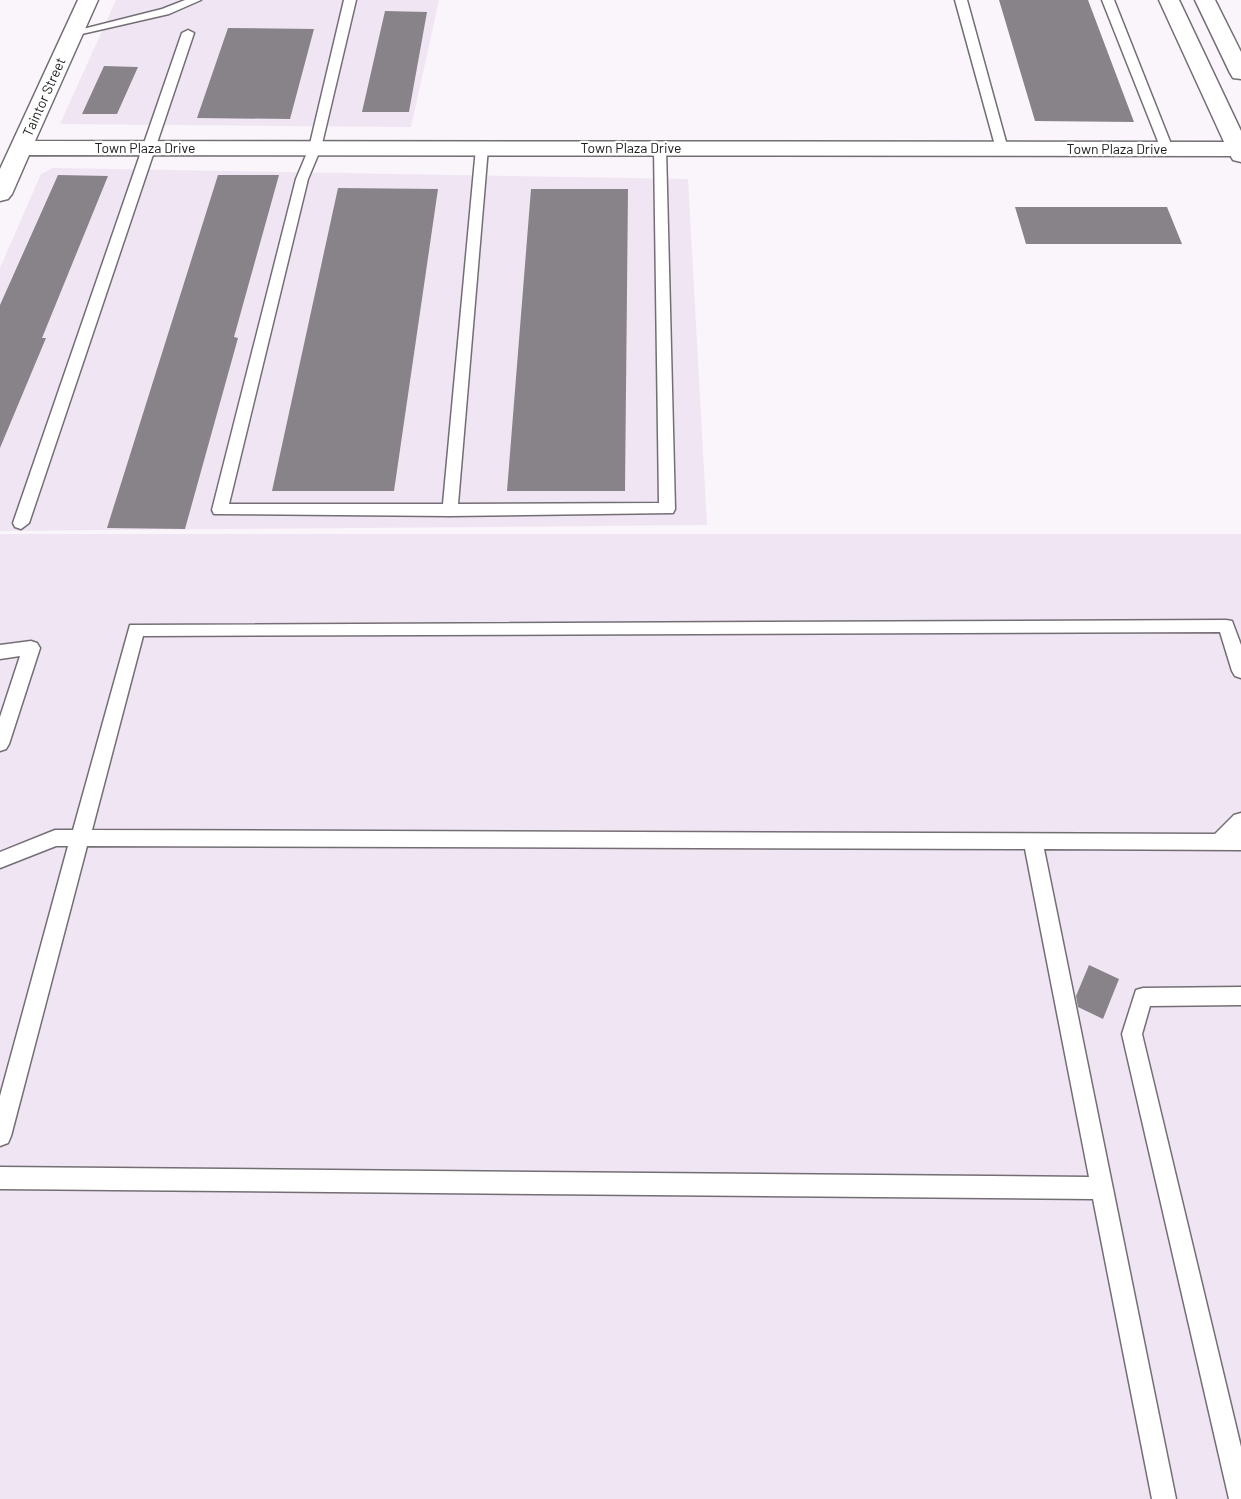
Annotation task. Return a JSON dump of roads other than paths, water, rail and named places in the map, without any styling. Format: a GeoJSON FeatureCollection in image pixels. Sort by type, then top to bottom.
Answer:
{"type":"FeatureCollection","features":[{"type":"Feature","properties":{"kind":"street","name":"Taintor Street"},"geometry":{"type":"LineString","coordinates":[[0,194],[88,0]]}},
{"type":"Feature","properties":{"kind":"street"},"geometry":{"type":"LineString","coordinates":[[1169,0],[1240,151]]}},
{"type":"Feature","properties":{"kind":"street"},"geometry":{"type":"LineString","coordinates":[[1205,0],[1241,73]]}},
{"type":"Feature","properties":{"kind":"street","name":"Town Plaza Drive"},"geometry":{"type":"LineString","coordinates":[[21,148],[1167,149],[1240,151]]}},
{"type":"Feature","properties":{"kind":"lane"},"geometry":{"type":"LineString","coordinates":[[73,33],[165,12],[195,0]]}},
{"type":"Feature","properties":{"kind":"lane"},"geometry":{"type":"LineString","coordinates":[[350,0],[315,148],[302,179],[220,510],[666,509],[660,148]]}},
{"type":"Feature","properties":{"kind":"lane"},"geometry":{"type":"LineString","coordinates":[[961,0],[1002,149]]}},
{"type":"Feature","properties":{"kind":"lane"},"geometry":{"type":"LineString","coordinates":[[1107,0],[1167,149]]}},
{"type":"Feature","properties":{"kind":"lane"},"geometry":{"type":"LineString","coordinates":[[21,523],[188,33]]}},
{"type":"Feature","properties":{"kind":"lane"},"geometry":{"type":"LineString","coordinates":[[450,510],[482,148]]}},
{"type":"Feature","properties":{"kind":"lane"},"geometry":{"type":"LineString","coordinates":[[0,1136],[136,630],[1226,626],[1241,671]]}},
{"type":"Feature","properties":{"kind":"lane"},"geometry":{"type":"LineString","coordinates":[[0,652],[31,648],[0,744]]}},
{"type":"Feature","properties":{"kind":"lane"},"geometry":{"type":"LineString","coordinates":[[1219,842],[1241,821]]}},
{"type":"Feature","properties":{"kind":"lane"},"geometry":{"type":"LineString","coordinates":[[0,860],[55,838],[80,837],[1241,842]]}},
{"type":"Feature","properties":{"kind":"lane"},"geometry":{"type":"LineString","coordinates":[[1034,841],[1164,1499]]}},
{"type":"Feature","properties":{"kind":"lane"},"geometry":{"type":"LineString","coordinates":[[1241,996],[1143,997],[1132,1034],[1241,1499]]}},
{"type":"Feature","properties":{"kind":"lane"},"geometry":{"type":"LineString","coordinates":[[0,1178],[1102,1188]]}}]}
